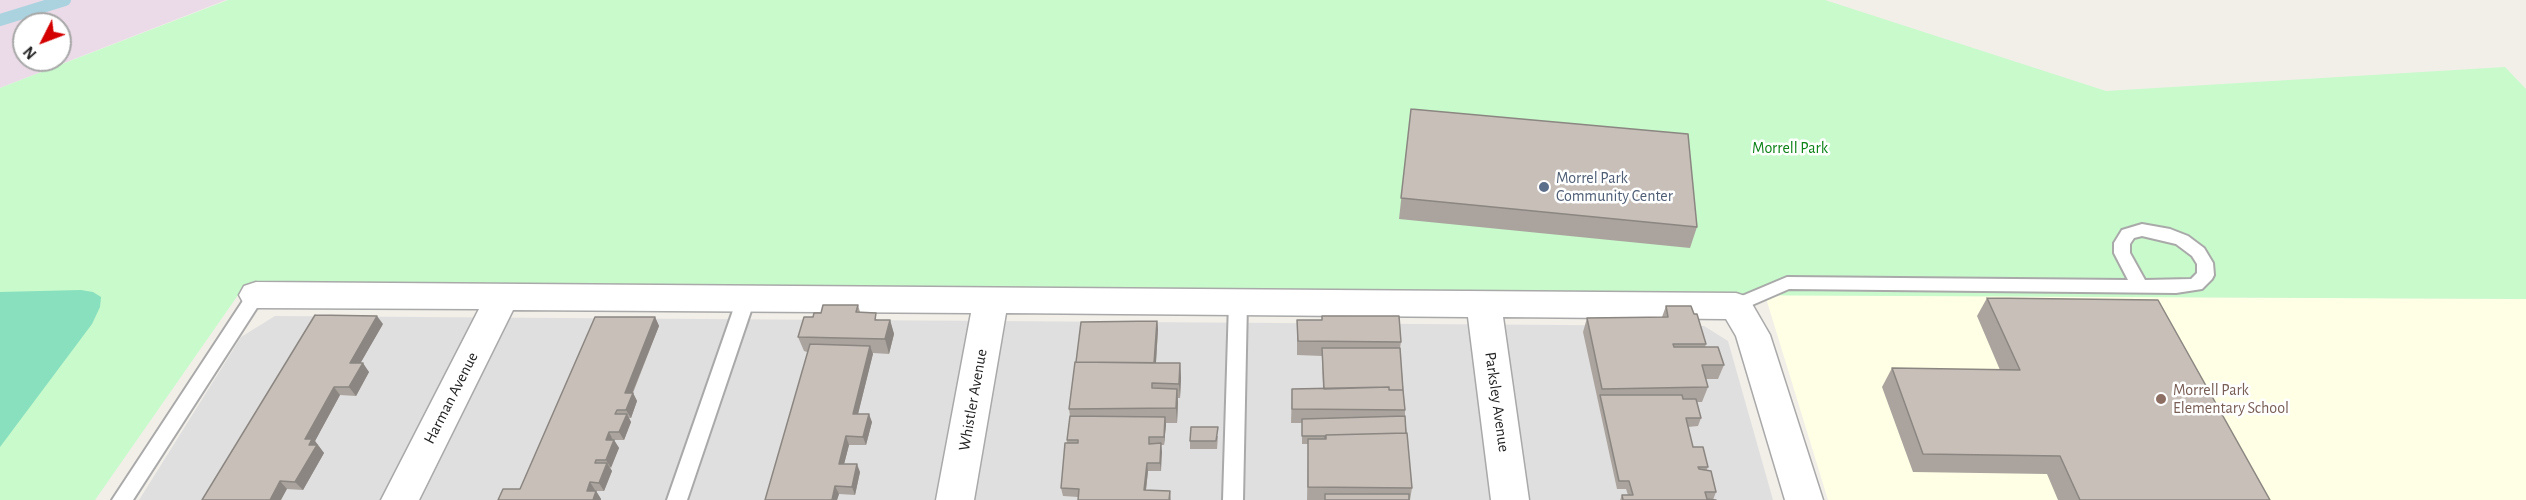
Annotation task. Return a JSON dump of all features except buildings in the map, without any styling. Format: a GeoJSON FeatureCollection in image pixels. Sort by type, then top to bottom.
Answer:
{"type":"FeatureCollection","features":[{"type":"Feature","properties":{"kind":"street"},"geometry":{"type":"LineString","coordinates":[[256,295],[1736,306],[1753,335],[1804,500]]}},
{"type":"Feature","properties":{"kind":"street","name":"Harman Avenue"},"geometry":{"type":"LineString","coordinates":[[400,500],[502,297]]}},
{"type":"Feature","properties":{"kind":"street","name":"Whistler Avenue"},"geometry":{"type":"LineString","coordinates":[[955,500],[991,300]]}},
{"type":"Feature","properties":{"kind":"street","name":"Parksley Avenue"},"geometry":{"type":"LineString","coordinates":[[1484,304],[1510,500]]}},
{"type":"Feature","properties":{"kind":"lane"},"geometry":{"type":"LineString","coordinates":[[1736,306],[1786,283],[2139,286],[2196,285],[2206,274],[2205,263],[2198,252],[2182,240],[2164,232],[2142,230],[2128,234],[2122,243],[2122,253],[2139,286]]}},
{"type":"Feature","properties":{"kind":"lane"},"geometry":{"type":"LineString","coordinates":[[122,500],[256,295]]}},
{"type":"Feature","properties":{"kind":"lane"},"geometry":{"type":"LineString","coordinates":[[677,500],[746,299]]}},
{"type":"Feature","properties":{"kind":"lane"},"geometry":{"type":"LineString","coordinates":[[1233,500],[1238,302]]}},
{"type":"Feature","properties":{"kind":"shaded area"},"geometry":{"type":"Polygon","coordinates":[[[0,0],[226,0],[72,60],[72,12],[12,12],[12,72],[41,72],[0,88],[0,0]]]}},
{"type":"Feature","properties":{"kind":"shaded area","name":"Morrell Park Elementary School"},"geometry":{"type":"Polygon","coordinates":[[[1765,295],[2526,299],[2526,500],[1828,500],[1765,295]]]}},
{"type":"Feature","properties":{"kind":"shaded area"},"geometry":{"type":"Polygon","coordinates":[[[275,316],[1704,326],[1728,341],[1773,500],[139,500],[241,337],[275,316]]]}},
{"type":"Feature","properties":{"kind":"green space","name":"Morrell Park"},"geometry":{"type":"Polygon","coordinates":[[[228,0],[1825,0],[2106,91],[2505,67],[2526,89],[2526,299],[243,288],[95,500],[0,500],[0,88],[41,72],[72,72],[72,60],[228,0]]]}},
{"type":"Feature","properties":{"kind":"green space"},"geometry":{"type":"Polygon","coordinates":[[[81,290],[93,292],[101,297],[100,307],[92,324],[0,447],[0,292],[81,290]]]}},
{"type":"Feature","properties":{"kind":"waterway"},"geometry":{"type":"LineString","coordinates":[[0,20],[65,0]]}},
{"type":"Feature","properties":{"kind":"place","name":"Morrel Park Community Center"},"geometry":{"type":"Point","coordinates":[1544,187]}},
{"type":"Feature","properties":{"kind":"place","name":"Morrell Park Elementary School"},"geometry":{"type":"Point","coordinates":[2161,399]}}]}
